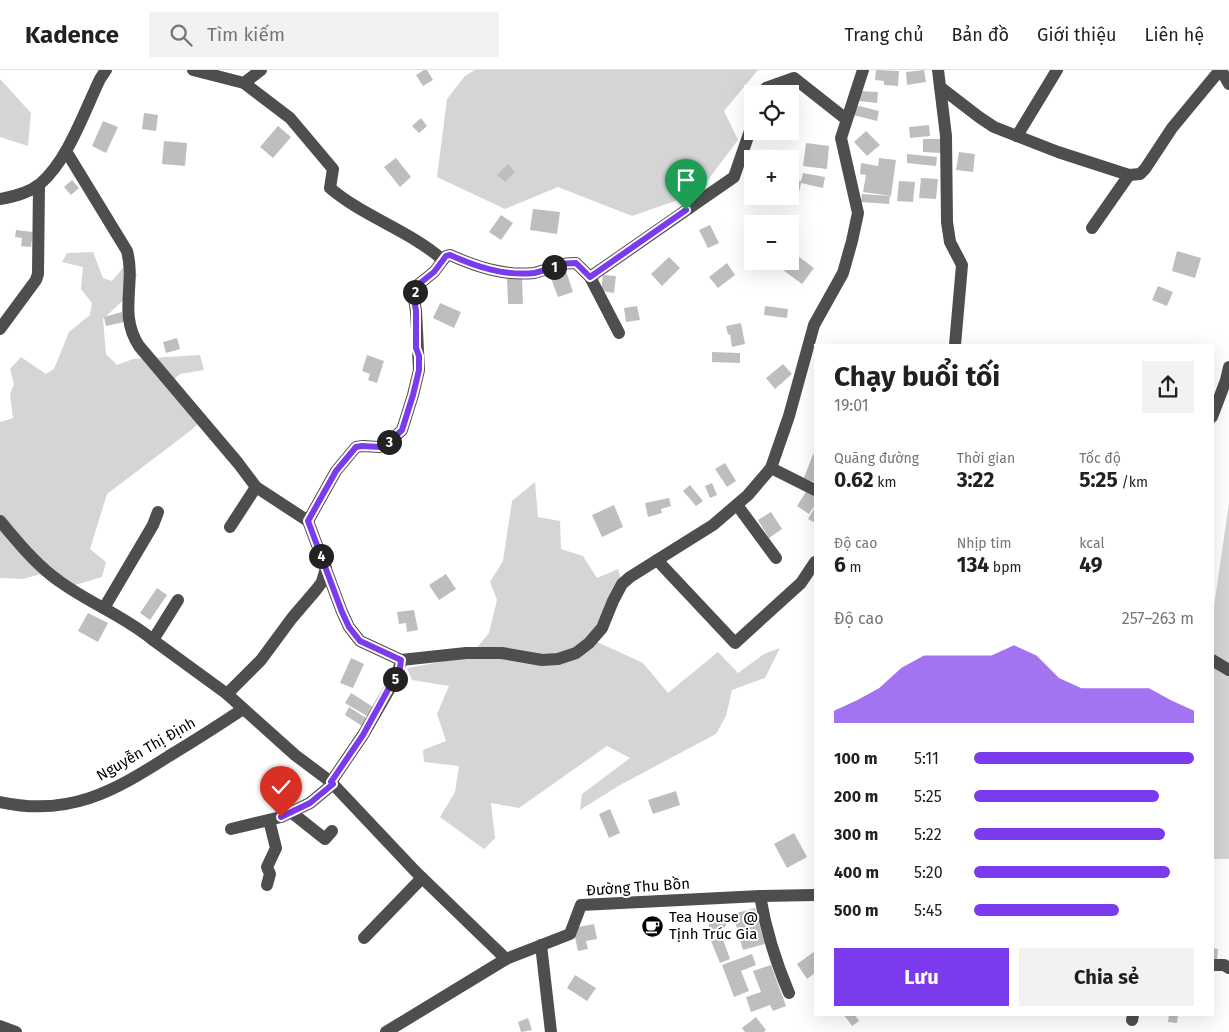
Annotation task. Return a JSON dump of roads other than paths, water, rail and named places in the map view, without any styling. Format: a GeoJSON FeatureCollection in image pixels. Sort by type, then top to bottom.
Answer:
{"type":"FeatureCollection","features":[{"type":"Feature","properties":{"kind":"street"},"geometry":{"type":"LineString","coordinates":[[0,199],[11,197],[39,185],[62,160],[106,70]]}},
{"type":"Feature","properties":{"kind":"street"},"geometry":{"type":"LineString","coordinates":[[193,70],[244,83],[290,118],[333,169],[330,188],[358,208],[430,249],[443,260]]}},
{"type":"Feature","properties":{"kind":"street"},"geometry":{"type":"LineString","coordinates":[[244,83],[261,70]]}},
{"type":"Feature","properties":{"kind":"street"},"geometry":{"type":"LineString","coordinates":[[66,151],[127,251],[129,261],[128,316],[135,340],[256,487],[308,521],[342,612],[349,627],[360,641],[401,660],[466,653],[502,653],[542,660],[558,659],[576,653],[589,643],[602,628],[622,584],[645,566],[692,539],[737,505],[772,468],[789,416],[814,324],[843,273],[852,241],[858,213],[841,138],[863,70]]}},
{"type":"Feature","properties":{"kind":"street"},"geometry":{"type":"LineString","coordinates":[[938,70],[946,136],[947,222],[950,242],[962,265],[954,344]]}},
{"type":"Feature","properties":{"kind":"street"},"geometry":{"type":"LineString","coordinates":[[1017,136],[1057,70]]}},
{"type":"Feature","properties":{"kind":"street"},"geometry":{"type":"LineString","coordinates":[[940,87],[987,122],[1017,136],[1058,152],[1129,175],[1140,174],[1145,169],[1172,128],[1220,70],[1229,84]]}},
{"type":"Feature","properties":{"kind":"street"},"geometry":{"type":"LineString","coordinates":[[774,85],[794,78],[846,119]]}},
{"type":"Feature","properties":{"kind":"street"},"geometry":{"type":"LineString","coordinates":[[590,277],[734,177],[747,140]]}},
{"type":"Feature","properties":{"kind":"street"},"geometry":{"type":"LineString","coordinates":[[1092,228],[1129,175]]}},
{"type":"Feature","properties":{"kind":"street"},"geometry":{"type":"LineString","coordinates":[[0,329],[36,280],[38,274],[39,185]]}},
{"type":"Feature","properties":{"kind":"street"},"geometry":{"type":"LineString","coordinates":[[308,521],[336,471],[356,447],[380,447],[388,443],[402,430],[419,370],[419,356],[416,348],[415,291],[419,284],[434,272],[446,256],[450,255],[481,268],[512,273],[533,273],[560,265],[576,263],[590,277],[620,333]]}},
{"type":"Feature","properties":{"kind":"street"},"geometry":{"type":"LineString","coordinates":[[1214,412],[1229,367]]}},
{"type":"Feature","properties":{"kind":"street"},"geometry":{"type":"LineString","coordinates":[[772,468],[814,489]]}},
{"type":"Feature","properties":{"kind":"street"},"geometry":{"type":"LineString","coordinates":[[230,527],[256,487]]}},
{"type":"Feature","properties":{"kind":"street"},"geometry":{"type":"LineString","coordinates":[[737,505],[774,552],[776,558]]}},
{"type":"Feature","properties":{"kind":"street"},"geometry":{"type":"LineString","coordinates":[[104,608],[154,525],[158,512]]}},
{"type":"Feature","properties":{"kind":"street"},"geometry":{"type":"LineString","coordinates":[[0,521],[32,558],[48,573],[64,585],[127,621],[227,694],[295,755],[332,783],[422,878],[506,960]]}},
{"type":"Feature","properties":{"kind":"street"},"geometry":{"type":"LineString","coordinates":[[657,560],[735,643],[801,583],[814,564]]}},
{"type":"Feature","properties":{"kind":"street"},"geometry":{"type":"LineString","coordinates":[[227,694],[261,660],[292,618],[316,590],[322,582],[326,568]]}},
{"type":"Feature","properties":{"kind":"street"},"geometry":{"type":"LineString","coordinates":[[153,640],[178,600]]}},
{"type":"Feature","properties":{"kind":"street"},"geometry":{"type":"LineString","coordinates":[[231,829],[281,817],[310,803],[332,783],[363,735],[396,676],[401,660]]}},
{"type":"Feature","properties":{"kind":"street"},"geometry":{"type":"LineString","coordinates":[[1214,661],[1229,670]]}},
{"type":"Feature","properties":{"kind":"street","name":"Nguyễn Thị Định"},"geometry":{"type":"LineString","coordinates":[[0,802],[29,806],[54,805],[81,801],[108,792],[137,776],[243,709]]}},
{"type":"Feature","properties":{"kind":"street"},"geometry":{"type":"LineString","coordinates":[[291,812],[325,839],[332,831]]}},
{"type":"Feature","properties":{"kind":"street"},"geometry":{"type":"LineString","coordinates":[[267,885],[270,874],[267,867],[276,848],[270,820]]}},
{"type":"Feature","properties":{"kind":"street"},"geometry":{"type":"LineString","coordinates":[[364,938],[422,878]]}},
{"type":"Feature","properties":{"kind":"street","name":"Đường Thu Bồn"},"geometry":{"type":"LineString","coordinates":[[386,1032],[506,960],[570,934],[581,905],[814,895]]}},
{"type":"Feature","properties":{"kind":"street"},"geometry":{"type":"LineString","coordinates":[[760,896],[765,923],[776,962],[790,993]]}},
{"type":"Feature","properties":{"kind":"street"},"geometry":{"type":"LineString","coordinates":[[542,945],[551,1032]]}},
{"type":"Feature","properties":{"kind":"street"},"geometry":{"type":"LineString","coordinates":[[1214,965],[1224,965],[1229,968]]}},
{"type":"Feature","properties":{"kind":"street"},"geometry":{"type":"LineString","coordinates":[[0,1026],[16,1032]]}},
{"type":"Feature","properties":{"kind":"place","name":"Tea House @ Tịnh Trúc Gia"},"geometry":{"type":"Point","coordinates":[653,926]}}]}
